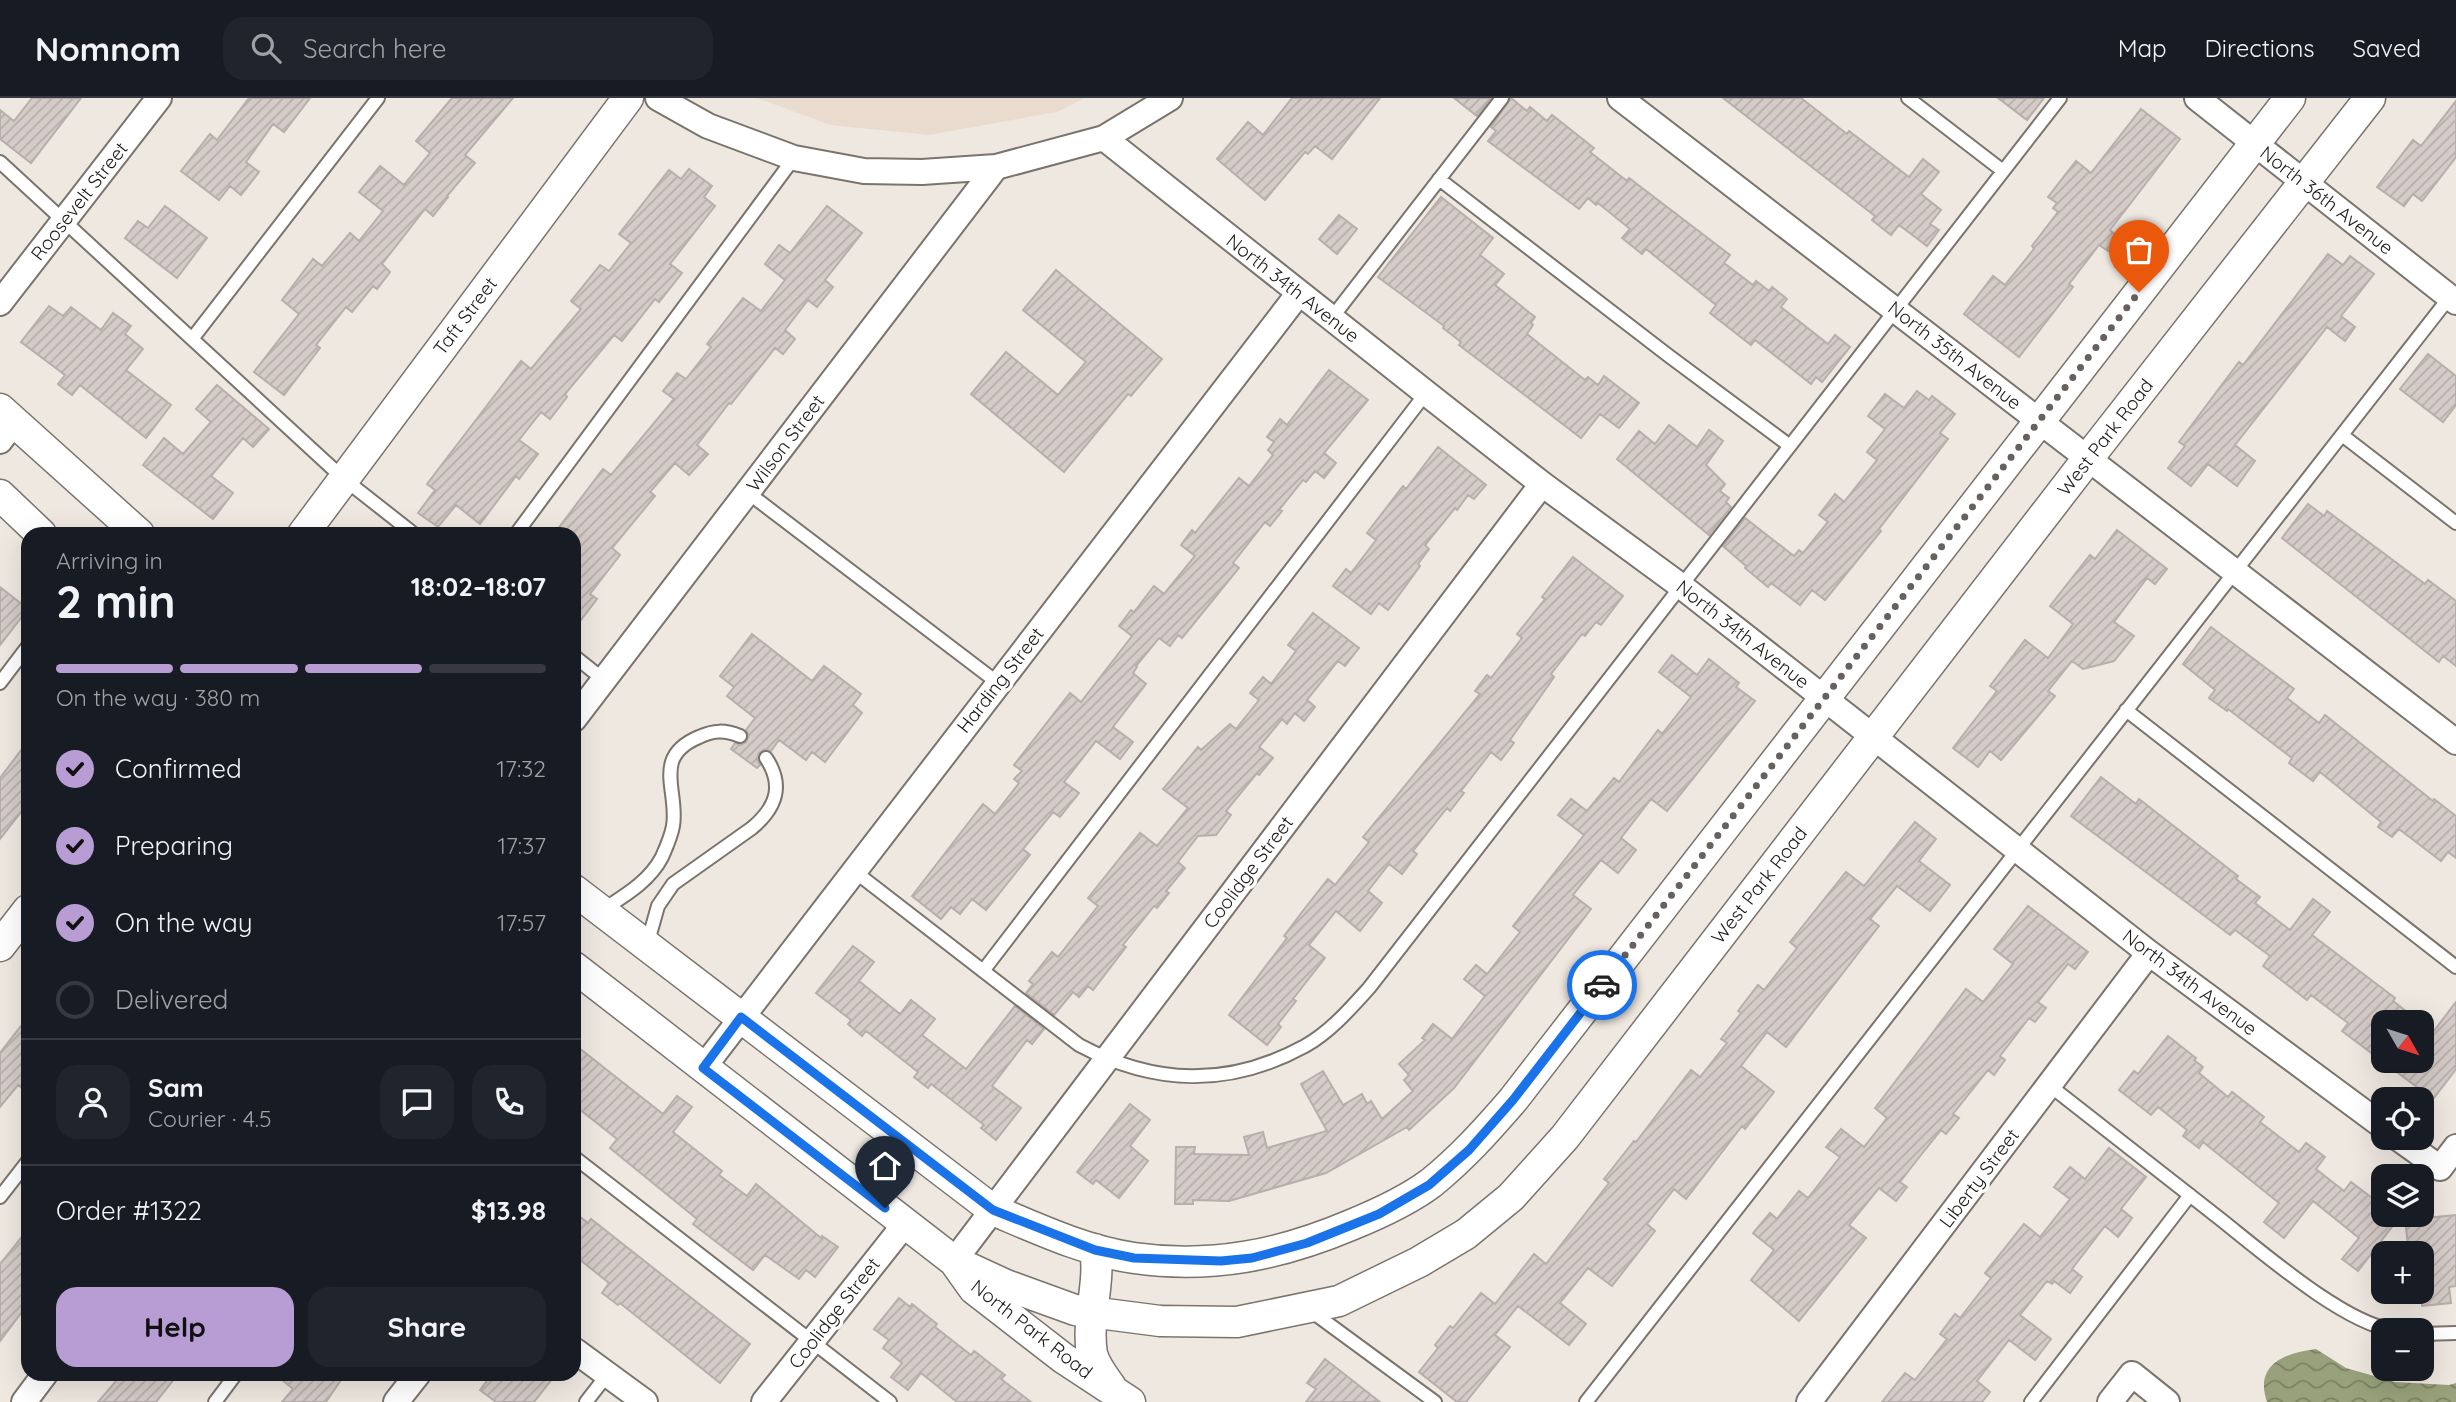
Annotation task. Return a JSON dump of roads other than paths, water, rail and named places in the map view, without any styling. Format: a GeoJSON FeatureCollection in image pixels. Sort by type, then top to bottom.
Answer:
{"type":"FeatureCollection","features":[{"type":"Feature","properties":{"kind":"street","name":"Roosevelt Street"},"geometry":{"type":"LineString","coordinates":[[0,303],[159,98]]}},
{"type":"Feature","properties":{"kind":"street","name":"Taft Street"},"geometry":{"type":"LineString","coordinates":[[308,527],[628,98]]}},
{"type":"Feature","properties":{"kind":"street"},"geometry":{"type":"LineString","coordinates":[[657,98],[708,126],[794,158],[864,171],[922,172],[996,167],[1104,138],[1170,98]]}},
{"type":"Feature","properties":{"kind":"street","name":"North 35th Avenue"},"geometry":{"type":"LineString","coordinates":[[1620,98],[2456,742]]}},
{"type":"Feature","properties":{"kind":"street","name":"North 36th Avenue"},"geometry":{"type":"LineString","coordinates":[[2197,98],[2454,296]]}},
{"type":"Feature","properties":{"kind":"street"},"geometry":{"type":"LineString","coordinates":[[581,895],[993,1210],[1095,1250],[1134,1258],[1189,1261],[1252,1258],[1307,1243],[1379,1214],[1429,1185],[1469,1150],[1513,1100],[2290,98]]}},
{"type":"Feature","properties":{"kind":"street","name":"West Park Road"},"geometry":{"type":"LineString","coordinates":[[954,1261],[1006,1285],[1075,1310],[1160,1321],[1237,1322],[1339,1301],[1419,1262],[1466,1234],[1511,1197],[1565,1137],[2088,457],[2370,98]]}},
{"type":"Feature","properties":{"kind":"street","name":"North 34th Avenue"},"geometry":{"type":"LineString","coordinates":[[1104,138],[1542,484],[1681,586],[2149,953],[2371,1117]]}},
{"type":"Feature","properties":{"kind":"street","name":"Wilson Street"},"geometry":{"type":"LineString","coordinates":[[581,710],[996,167]]}},
{"type":"Feature","properties":{"kind":"street","name":"Harding Street"},"geometry":{"type":"LineString","coordinates":[[703,1068],[1298,293]]}},
{"type":"Feature","properties":{"kind":"street"},"geometry":{"type":"LineString","coordinates":[[5,424],[130,527]]}},
{"type":"Feature","properties":{"kind":"street","name":"Coolidge Street"},"geometry":{"type":"LineString","coordinates":[[954,1261],[1542,484]]}},
{"type":"Feature","properties":{"kind":"street"},"geometry":{"type":"LineString","coordinates":[[0,495],[34,527]]}},
{"type":"Feature","properties":{"kind":"street"},"geometry":{"type":"LineString","coordinates":[[0,946],[21,920]]}},
{"type":"Feature","properties":{"kind":"street","name":"Liberty Street"},"geometry":{"type":"LineString","coordinates":[[1809,1402],[2149,953]]}},
{"type":"Feature","properties":{"kind":"street","name":"North Park Road"},"geometry":{"type":"LineString","coordinates":[[581,972],[954,1261],[974,1289],[1063,1358],[1120,1395]]}},
{"type":"Feature","properties":{"kind":"street"},"geometry":{"type":"LineString","coordinates":[[2415,1150],[2440,1168],[2456,1147]]}},
{"type":"Feature","properties":{"kind":"street","name":"Coolidge Street"},"geometry":{"type":"LineString","coordinates":[[764,1402],[905,1224]]}},
{"type":"Feature","properties":{"kind":"street"},"geometry":{"type":"LineString","coordinates":[[1095,1250],[1098,1267],[1091,1335],[1093,1356],[1120,1395]]}},
{"type":"Feature","properties":{"kind":"street"},"geometry":{"type":"LineString","coordinates":[[581,1355],[645,1402]]}},
{"type":"Feature","properties":{"kind":"street"},"geometry":{"type":"LineString","coordinates":[[2110,1402],[2132,1374],[2167,1402]]}},
{"type":"Feature","properties":{"kind":"street"},"geometry":{"type":"LineString","coordinates":[[24,1402],[40,1381]]}},
{"type":"Feature","properties":{"kind":"street"},"geometry":{"type":"LineString","coordinates":[[396,1402],[412,1381]]}},
{"type":"Feature","properties":{"kind":"lane"},"geometry":{"type":"LineString","coordinates":[[192,339],[378,98]]}},
{"type":"Feature","properties":{"kind":"lane"},"geometry":{"type":"LineString","coordinates":[[1331,319],[1502,98]]}},
{"type":"Feature","properties":{"kind":"lane"},"geometry":{"type":"LineString","coordinates":[[1908,98],[2003,171]]}},
{"type":"Feature","properties":{"kind":"lane"},"geometry":{"type":"LineString","coordinates":[[854,870],[1079,1045],[1107,1060],[1164,1076],[1198,1077],[1270,1062],[1307,1045],[1340,1020],[1369,988],[2060,98]]}},
{"type":"Feature","properties":{"kind":"lane"},"geometry":{"type":"LineString","coordinates":[[521,527],[794,158]]}},
{"type":"Feature","properties":{"kind":"lane"},"geometry":{"type":"LineString","coordinates":[[0,162],[344,480],[405,527]]}},
{"type":"Feature","properties":{"kind":"lane"},"geometry":{"type":"LineString","coordinates":[[1439,179],[1790,446]]}},
{"type":"Feature","properties":{"kind":"lane"},"geometry":{"type":"LineString","coordinates":[[1586,1402],[2235,571],[2454,296]]}},
{"type":"Feature","properties":{"kind":"lane"},"geometry":{"type":"LineString","coordinates":[[983,971],[1426,393]]}},
{"type":"Feature","properties":{"kind":"lane"},"geometry":{"type":"LineString","coordinates":[[2342,435],[2456,523]]}},
{"type":"Feature","properties":{"kind":"lane"},"geometry":{"type":"LineString","coordinates":[[747,492],[998,683]]}},
{"type":"Feature","properties":{"kind":"lane"},"geometry":{"type":"LineString","coordinates":[[0,682],[21,655]]}},
{"type":"Feature","properties":{"kind":"lane"},"geometry":{"type":"LineString","coordinates":[[581,662],[604,680]]}},
{"type":"Feature","properties":{"kind":"lane"},"geometry":{"type":"LineString","coordinates":[[2126,710],[2456,967]]}},
{"type":"Feature","properties":{"kind":"lane"},"geometry":{"type":"LineString","coordinates":[[601,911],[648,877],[660,860],[673,825],[669,784],[672,762],[682,746],[711,731],[727,731],[740,736]]}},
{"type":"Feature","properties":{"kind":"lane"},"geometry":{"type":"LineString","coordinates":[[647,946],[658,906],[673,884],[752,828],[769,808],[775,797],[777,780],[766,758]]}},
{"type":"Feature","properties":{"kind":"lane"},"geometry":{"type":"LineString","coordinates":[[2049,1086],[2324,1297],[2357,1318],[2371,1323]]}},
{"type":"Feature","properties":{"kind":"lane"},"geometry":{"type":"LineString","coordinates":[[581,1162],[890,1402]]}},
{"type":"Feature","properties":{"kind":"lane"},"geometry":{"type":"LineString","coordinates":[[0,1197],[21,1170]]}},
{"type":"Feature","properties":{"kind":"lane"},"geometry":{"type":"LineString","coordinates":[[2031,1402],[2190,1195]]}},
{"type":"Feature","properties":{"kind":"lane"},"geometry":{"type":"LineString","coordinates":[[1306,1307],[1435,1402]]}},
{"type":"Feature","properties":{"kind":"lane"},"geometry":{"type":"LineString","coordinates":[[2434,1334],[2456,1333]]}},
{"type":"Feature","properties":{"kind":"lane"},"geometry":{"type":"LineString","coordinates":[[586,1402],[607,1375]]}},
{"type":"Feature","properties":{"kind":"lane"},"geometry":{"type":"LineString","coordinates":[[215,1402],[231,1381]]}},
{"type":"Feature","properties":{"kind":"water"},"geometry":{"type":"Polygon","coordinates":[[[2316,1349],[2346,1368],[2371,1375],[2371,1381],[2449,1385],[2456,1383],[2456,1402],[2267,1402],[2264,1389],[2269,1370],[2275,1363],[2293,1354],[2316,1349]]]}}]}
